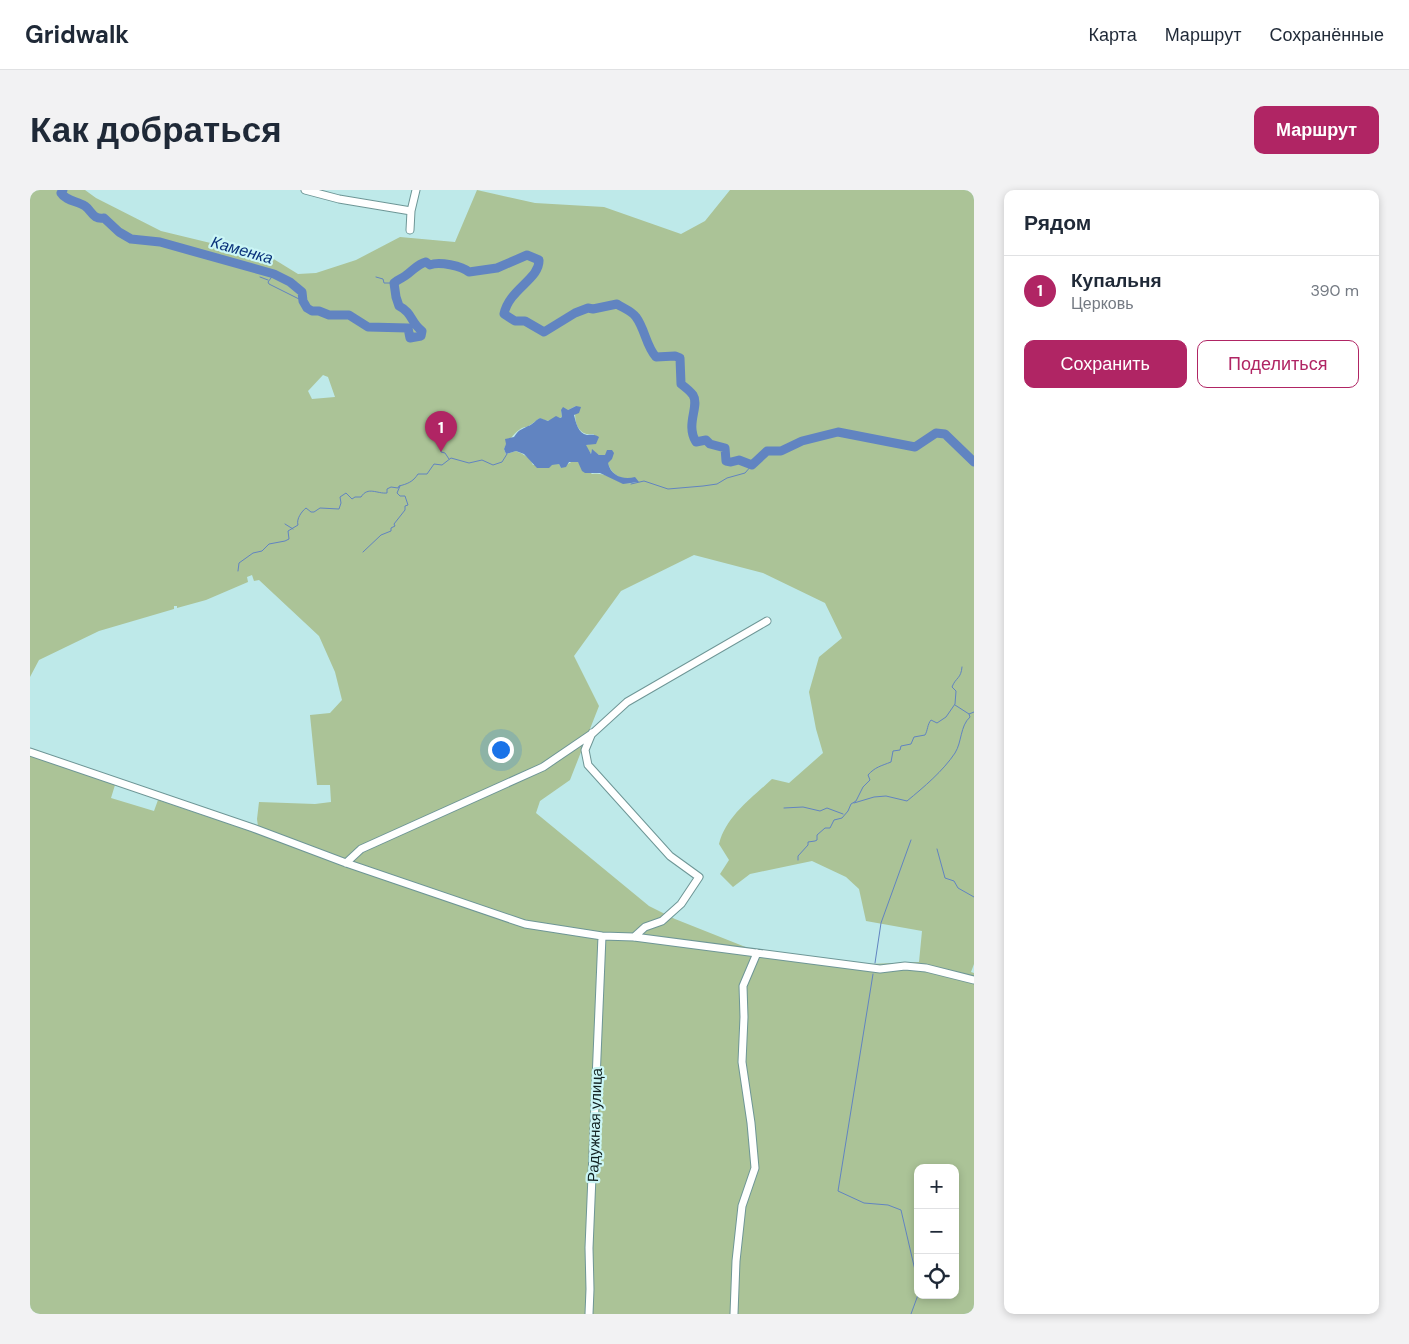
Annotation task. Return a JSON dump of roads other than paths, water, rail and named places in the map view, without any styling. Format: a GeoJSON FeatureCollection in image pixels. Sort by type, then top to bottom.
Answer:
{"type":"FeatureCollection","features":[{"type":"Feature","properties":{"kind":"street"},"geometry":{"type":"LineString","coordinates":[[305,190],[339,199],[411,212]]}},
{"type":"Feature","properties":{"kind":"street"},"geometry":{"type":"LineString","coordinates":[[410,230],[411,212],[416,190]]}},
{"type":"Feature","properties":{"kind":"street"},"geometry":{"type":"LineString","coordinates":[[346,863],[360,849],[543,767],[592,733],[627,702],[767,621]]}},
{"type":"Feature","properties":{"kind":"street"},"geometry":{"type":"LineString","coordinates":[[592,733],[585,750],[588,765],[670,856],[699,877],[681,904],[662,921],[645,927],[634,937]]}},
{"type":"Feature","properties":{"kind":"street"},"geometry":{"type":"LineString","coordinates":[[30,752],[253,828],[346,863],[524,924],[602,936],[634,937],[880,969],[905,966],[919,967],[974,980]]}},
{"type":"Feature","properties":{"kind":"street","name":"Радужная улица"},"geometry":{"type":"LineString","coordinates":[[589,1314],[589,1248],[602,936]]}},
{"type":"Feature","properties":{"kind":"street"},"geometry":{"type":"LineString","coordinates":[[734,1314],[736,1261],[742,1206],[755,1168],[751,1123],[742,1062],[743,986],[757,953]]}},
{"type":"Feature","properties":{"kind":"water"},"geometry":{"type":"Polygon","coordinates":[[[576,406],[581,407],[579,413],[574,415],[579,430],[584,434],[599,437],[596,444],[586,445],[591,454],[592,449],[599,455],[605,455],[607,450],[612,450],[614,453],[608,463],[612,471],[618,476],[626,478],[635,477],[639,482],[623,484],[600,473],[585,473],[578,462],[569,462],[566,467],[561,468],[559,464],[552,465],[549,468],[537,468],[524,454],[516,451],[506,454],[504,449],[505,439],[514,437],[519,431],[540,418],[548,421],[556,416],[562,417],[561,410],[563,407],[568,410],[576,406]]]}},
{"type":"Feature","properties":{"kind":"waterway","name":"Каменка"},"geometry":{"type":"LineString","coordinates":[[63,190],[61,193],[66,198],[85,206],[97,218],[104,218],[119,232],[131,239],[160,242],[274,274],[290,282],[302,292],[303,301],[307,308],[312,311],[319,311],[329,315],[349,315],[368,327],[408,328],[410,338],[421,336],[422,331],[407,312],[399,306],[394,283],[420,264],[426,262],[430,265],[450,265],[469,272],[497,268],[527,255],[539,260],[538,267],[530,279],[512,298],[504,314],[515,321],[525,321],[544,332],[575,313],[588,308],[593,309],[617,304],[630,311],[639,322],[656,357],[675,356],[680,358],[681,384],[695,399],[692,429],[696,442],[706,440],[710,444],[725,448],[726,461],[739,460],[752,465],[767,451],[781,451],[802,441],[838,432],[915,447],[936,433],[945,434],[974,462]]}},
{"type":"Feature","properties":{"kind":"waterway"},"geometry":{"type":"LineString","coordinates":[[274,274],[268,282],[269,284],[303,301]]}},
{"type":"Feature","properties":{"kind":"waterway"},"geometry":{"type":"LineString","coordinates":[[260,277],[268,280]]}},
{"type":"Feature","properties":{"kind":"waterway"},"geometry":{"type":"LineString","coordinates":[[376,277],[383,279],[384,283],[394,283]]}},
{"type":"Feature","properties":{"kind":"waterway"},"geometry":{"type":"LineString","coordinates":[[441,449],[441,452],[445,453],[449,459]]}},
{"type":"Feature","properties":{"kind":"waterway"},"geometry":{"type":"LineString","coordinates":[[238,571],[239,563],[253,553],[262,551],[269,544],[289,539],[288,531],[298,525],[301,513],[306,508],[311,512],[320,508],[339,509],[340,497],[346,493],[352,499],[361,497],[370,491],[387,493],[387,489],[391,487],[398,488],[412,481],[418,474],[427,474],[434,464],[442,465],[451,458],[469,463],[482,460],[493,465],[502,462],[507,454]]}},
{"type":"Feature","properties":{"kind":"waterway"},"geometry":{"type":"LineString","coordinates":[[631,484],[644,481],[668,489],[717,484],[727,478],[745,473],[752,465]]}},
{"type":"Feature","properties":{"kind":"waterway"},"geometry":{"type":"LineString","coordinates":[[363,552],[381,535],[391,531],[391,528],[395,526],[394,524],[405,510],[405,506],[408,505],[405,496],[400,496],[397,493],[400,486]]}},
{"type":"Feature","properties":{"kind":"waterway"},"geometry":{"type":"LineString","coordinates":[[285,524],[293,529]]}},
{"type":"Feature","properties":{"kind":"waterway"},"geometry":{"type":"LineString","coordinates":[[798,860],[798,856],[808,845],[808,842],[817,840],[817,835],[825,828],[830,828],[834,820],[842,818],[848,811],[863,787],[870,780],[868,775],[871,772],[891,762],[893,751],[900,750],[901,746],[911,744],[914,737],[925,735],[931,720],[937,723],[946,717],[955,704],[956,691],[952,687],[961,674],[962,667]]}},
{"type":"Feature","properties":{"kind":"waterway"},"geometry":{"type":"LineString","coordinates":[[955,705],[969,714],[974,712]]}},
{"type":"Feature","properties":{"kind":"waterway"},"geometry":{"type":"LineString","coordinates":[[854,803],[874,797],[886,796],[907,801],[939,772],[955,753],[964,725],[970,717],[969,714]]}},
{"type":"Feature","properties":{"kind":"waterway"},"geometry":{"type":"LineString","coordinates":[[784,808],[803,807],[820,811],[827,808],[843,814]]}},
{"type":"Feature","properties":{"kind":"waterway"},"geometry":{"type":"LineString","coordinates":[[875,963],[881,923],[911,840]]}},
{"type":"Feature","properties":{"kind":"waterway"},"geometry":{"type":"LineString","coordinates":[[937,849],[945,878],[954,881],[958,888],[974,897]]}},
{"type":"Feature","properties":{"kind":"waterway"},"geometry":{"type":"LineString","coordinates":[[873,974],[838,1191],[864,1203],[888,1205],[901,1210],[914,1266]]}},
{"type":"Feature","properties":{"kind":"waterway"},"geometry":{"type":"LineString","coordinates":[[911,1314],[917,1299]]}},
{"type":"Feature","properties":{"kind":"place","name":"Купальня"},"geometry":{"type":"Point","coordinates":[441,452]}}]}
